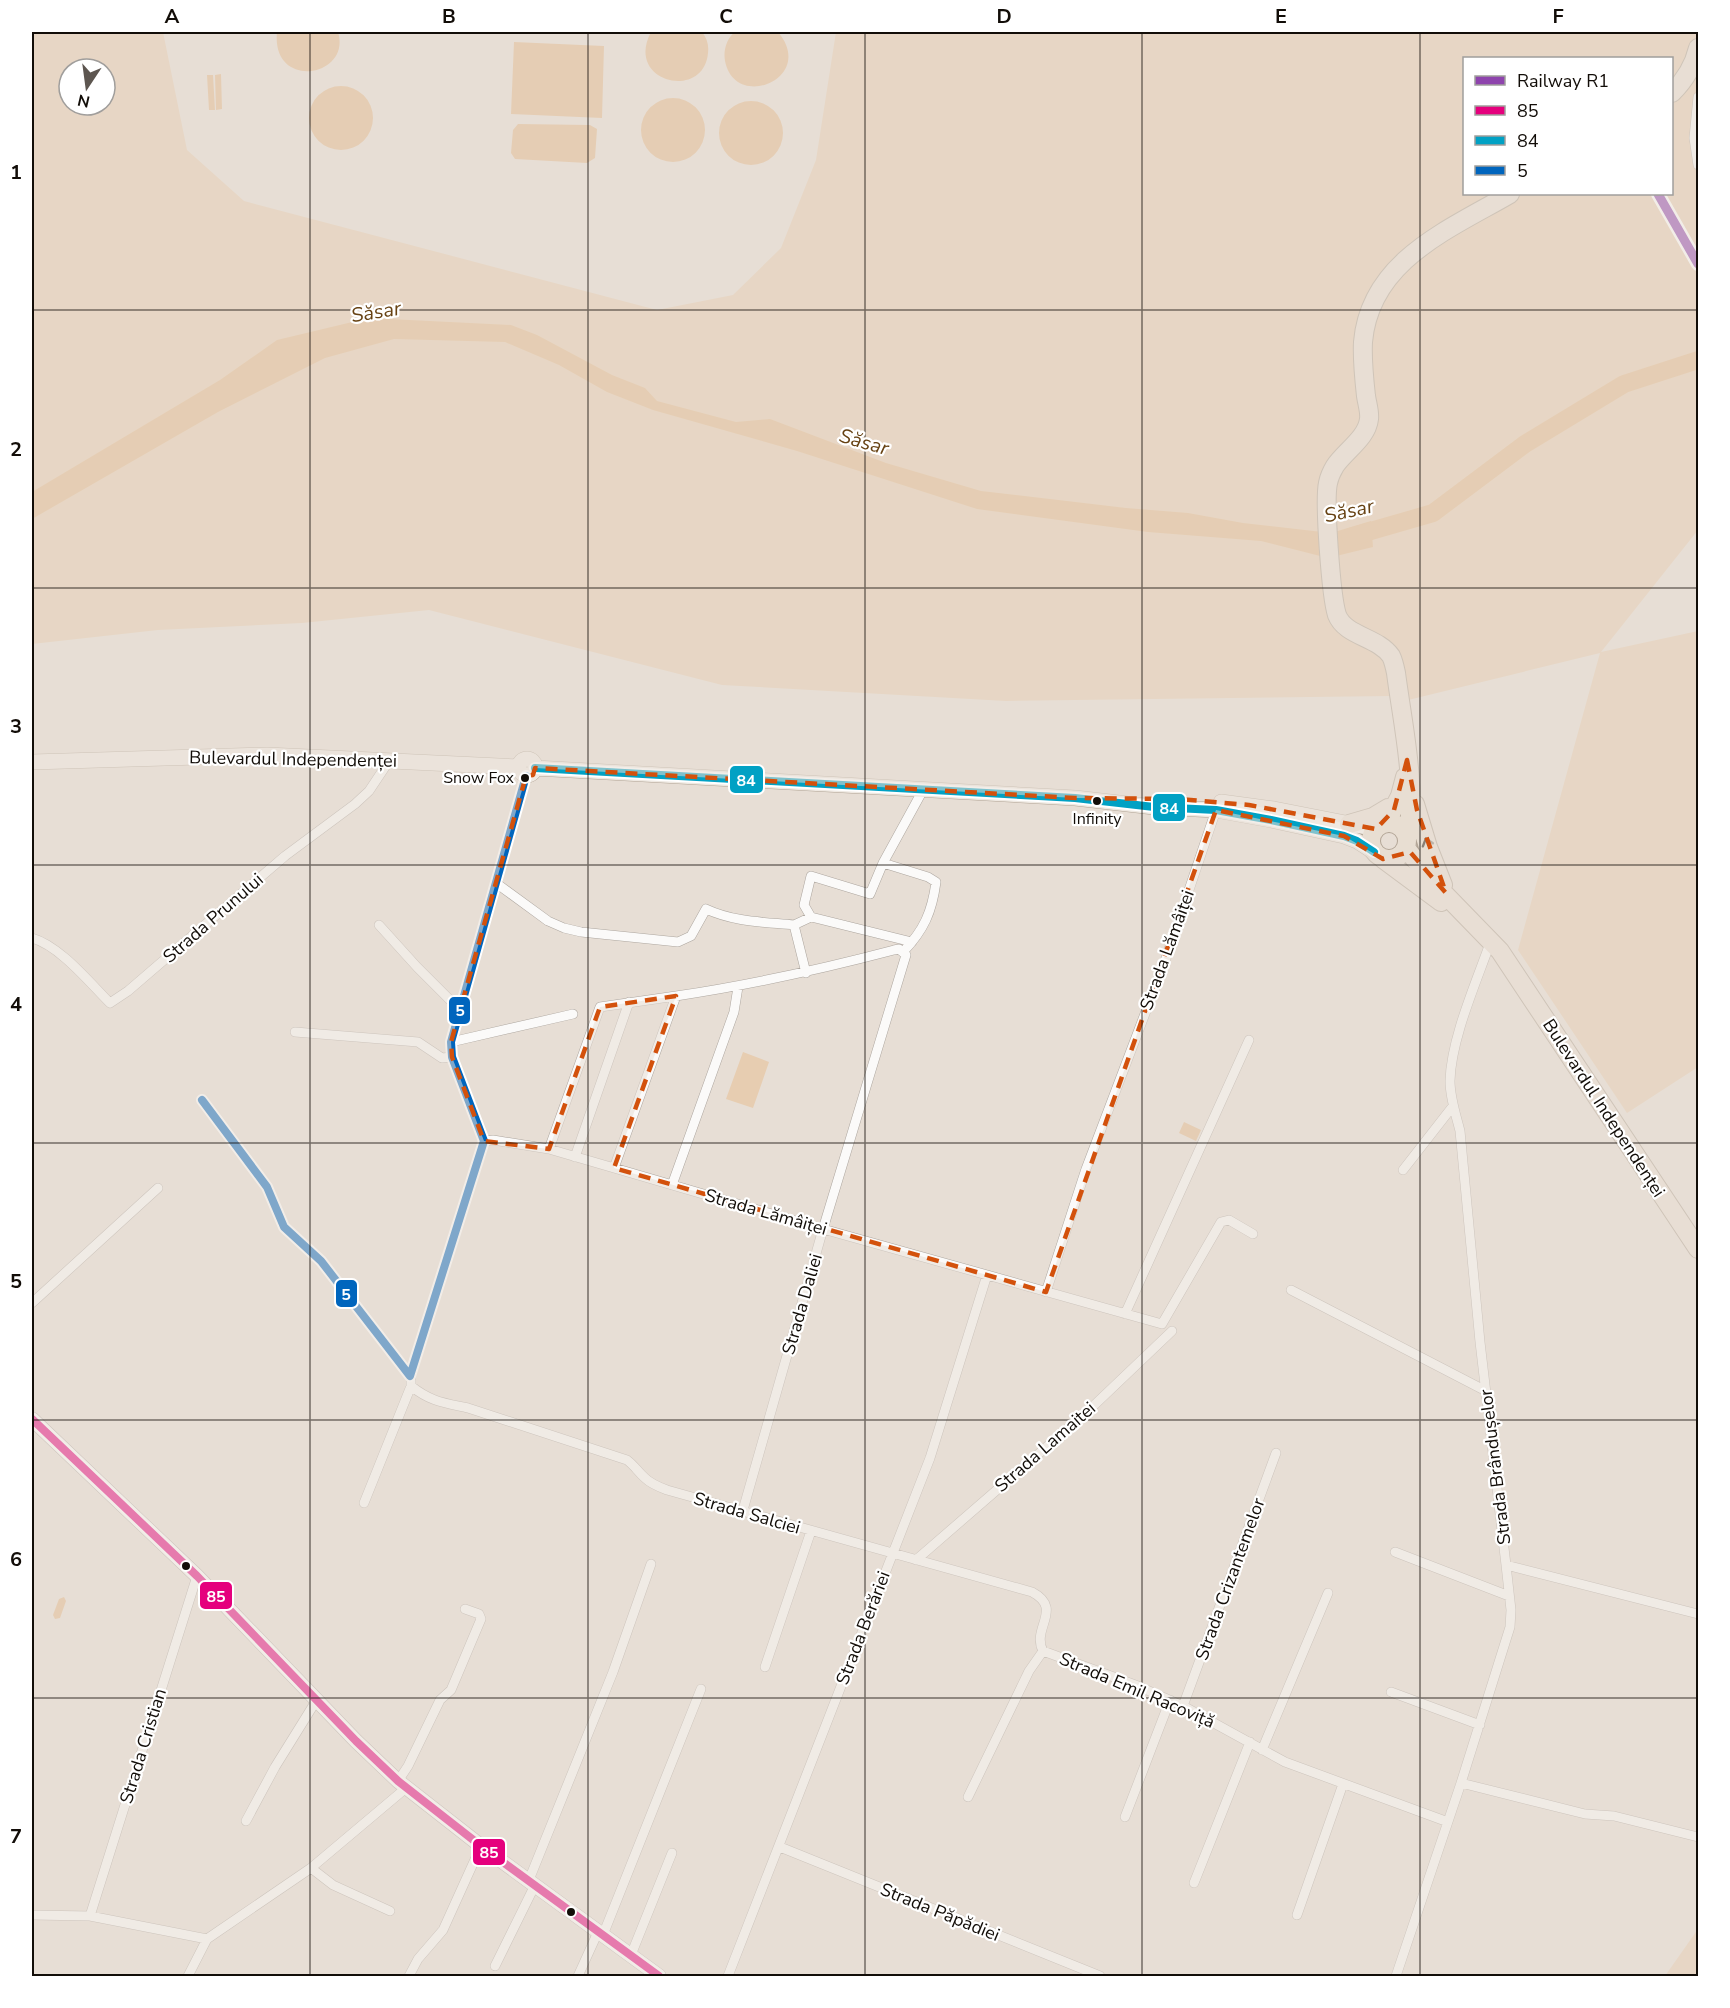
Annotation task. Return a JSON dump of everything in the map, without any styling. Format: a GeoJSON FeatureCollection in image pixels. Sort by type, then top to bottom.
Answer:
{"type":"FeatureCollection","features":[{"type":"Feature","properties":{"kind":"highway"},"geometry":{"type":"LineString","coordinates":[[1673,91],[1680,85],[1698,54]]}},
{"type":"Feature","properties":{"kind":"highway"},"geometry":{"type":"LineString","coordinates":[[1406,793],[1371,838],[1372,848],[1379,856],[1389,860],[1399,856],[1406,844],[1410,822],[1406,793],[1407,760],[1396,673],[1390,655],[1377,644],[1350,629],[1338,617],[1327,517],[1328,483],[1335,466],[1351,450],[1369,420],[1363,344],[1369,312],[1380,287],[1388,275],[1411,254],[1508,195]]}},
{"type":"Feature","properties":{"kind":"highway"},"geometry":{"type":"LineString","coordinates":[[1349,824],[1373,817],[1406,793]]}},
{"type":"Feature","properties":{"kind":"highway"},"geometry":{"type":"LineString","coordinates":[[1406,793],[1446,893]]}},
{"type":"Feature","properties":{"kind":"highway"},"geometry":{"type":"LineString","coordinates":[[1381,826],[1394,824],[1401,828],[1406,844]]}},
{"type":"Feature","properties":{"kind":"highway","name":"Bulevardul Independenței"},"geometry":{"type":"LineString","coordinates":[[1406,844],[1431,880],[1500,951],[1698,1249]]}},
{"type":"Feature","properties":{"kind":"highway","name":"Bulevardul Independenței"},"geometry":{"type":"LineString","coordinates":[[1379,856],[1442,903],[1510,967]]}},
{"type":"Feature","properties":{"kind":"main road","name":"Bulevardul Independenței"},"geometry":{"type":"LineString","coordinates":[[32,762],[235,754],[389,761],[1075,798],[1218,802],[1274,809],[1349,824],[1381,826]]}},
{"type":"Feature","properties":{"kind":"main road","name":"Bulevardul Independenței"},"geometry":{"type":"LineString","coordinates":[[1075,798],[1154,807],[1216,810],[1299,825],[1358,841],[1379,856]]}},
{"type":"Feature","properties":{"kind":"street"},"geometry":{"type":"LineString","coordinates":[[1698,97],[1694,138],[1698,165]]}},
{"type":"Feature","properties":{"kind":"street","name":"Strada Prunului"},"geometry":{"type":"LineString","coordinates":[[32,938],[65,958],[110,1003],[285,856],[355,804],[369,791],[389,761]]}},
{"type":"Feature","properties":{"kind":"street"},"geometry":{"type":"LineString","coordinates":[[364,1503],[411,1381],[484,1141],[452,1058],[451,1042],[526,770]]}},
{"type":"Feature","properties":{"kind":"street"},"geometry":{"type":"LineString","coordinates":[[811,917],[804,905],[811,876],[870,894],[883,863],[923,790]]}},
{"type":"Feature","properties":{"kind":"street","name":"Strada Lămâiței"},"geometry":{"type":"LineString","coordinates":[[1046,1292],[1086,1169],[1165,961],[1216,810]]}},
{"type":"Feature","properties":{"kind":"street"},"geometry":{"type":"LineString","coordinates":[[549,1149],[600,1006],[738,987],[806,973],[894,950],[904,956],[912,942],[920,935],[934,901],[936,882],[928,877],[883,863]]}},
{"type":"Feature","properties":{"kind":"street"},"geometry":{"type":"LineString","coordinates":[[496,883],[548,921],[581,932],[678,942],[691,936],[706,909],[738,920],[794,925],[811,917],[912,942]]}},
{"type":"Feature","properties":{"kind":"street"},"geometry":{"type":"LineString","coordinates":[[379,925],[460,1010]]}},
{"type":"Feature","properties":{"kind":"street"},"geometry":{"type":"LineString","coordinates":[[794,925],[806,973]]}},
{"type":"Feature","properties":{"kind":"street","name":"Strada Brândușelor"},"geometry":{"type":"LineString","coordinates":[[1396,1977],[1480,1725],[1510,1627],[1506,1565],[1460,1131],[1450,1080],[1453,1058],[1462,1026],[1489,946]]}},
{"type":"Feature","properties":{"kind":"street","name":"Strada Daliei"},"geometry":{"type":"LineString","coordinates":[[743,1510],[904,956]]}},
{"type":"Feature","properties":{"kind":"street"},"geometry":{"type":"LineString","coordinates":[[672,1185],[734,1012],[738,987]]}},
{"type":"Feature","properties":{"kind":"street"},"geometry":{"type":"LineString","coordinates":[[614,1168],[676,996]]}},
{"type":"Feature","properties":{"kind":"street"},"geometry":{"type":"LineString","coordinates":[[575,1157],[629,1002]]}},
{"type":"Feature","properties":{"kind":"street"},"geometry":{"type":"LineString","coordinates":[[451,1042],[573,1014]]}},
{"type":"Feature","properties":{"kind":"street"},"geometry":{"type":"LineString","coordinates":[[295,1032],[418,1042],[442,1058],[452,1058]]}},
{"type":"Feature","properties":{"kind":"street"},"geometry":{"type":"LineString","coordinates":[[1125,1314],[1249,1040]]}},
{"type":"Feature","properties":{"kind":"street"},"geometry":{"type":"LineString","coordinates":[[202,1100],[267,1187],[284,1227],[321,1261],[411,1381]]}},
{"type":"Feature","properties":{"kind":"street"},"geometry":{"type":"LineString","coordinates":[[1403,1170],[1454,1106]]}},
{"type":"Feature","properties":{"kind":"street","name":"Strada Lămâiței"},"geometry":{"type":"LineString","coordinates":[[484,1141],[493,1140],[549,1149],[1162,1324],[1221,1222],[1229,1220],[1253,1234]]}},
{"type":"Feature","properties":{"kind":"street"},"geometry":{"type":"LineString","coordinates":[[32,1304],[158,1188]]}},
{"type":"Feature","properties":{"kind":"street","name":"Strada Berăriei"},"geometry":{"type":"LineString","coordinates":[[728,1977],[930,1458],[987,1275]]}},
{"type":"Feature","properties":{"kind":"street"},"geometry":{"type":"LineString","coordinates":[[1291,1290],[1486,1392]]}},
{"type":"Feature","properties":{"kind":"street","name":"Strada Lamaitei"},"geometry":{"type":"LineString","coordinates":[[916,1560],[1088,1411],[1172,1331]]}},
{"type":"Feature","properties":{"kind":"street","name":"Strada Salciei"},"geometry":{"type":"LineString","coordinates":[[411,1381],[430,1399],[443,1404],[468,1408],[627,1460],[638,1468],[644,1478],[667,1490],[1032,1593],[1041,1597],[1047,1606],[1047,1614],[1040,1636],[1043,1651]]}},
{"type":"Feature","properties":{"kind":"street"},"geometry":{"type":"LineString","coordinates":[[32,1421],[196,1576],[316,1701],[402,1784],[481,1846],[659,1977]]}},
{"type":"Feature","properties":{"kind":"street","name":"Strada Crizantemelor"},"geometry":{"type":"LineString","coordinates":[[1183,1706],[1276,1453]]}},
{"type":"Feature","properties":{"kind":"street"},"geometry":{"type":"LineString","coordinates":[[765,1667],[811,1531]]}},
{"type":"Feature","properties":{"kind":"street"},"geometry":{"type":"LineString","coordinates":[[1395,1552],[1509,1596]]}},
{"type":"Feature","properties":{"kind":"street"},"geometry":{"type":"LineString","coordinates":[[495,1966],[532,1882],[613,1672],[651,1564]]}},
{"type":"Feature","properties":{"kind":"street"},"geometry":{"type":"LineString","coordinates":[[1506,1565],[1698,1614]]}},
{"type":"Feature","properties":{"kind":"street","name":"Strada Cristian"},"geometry":{"type":"LineString","coordinates":[[90,1916],[196,1576]]}},
{"type":"Feature","properties":{"kind":"street"},"geometry":{"type":"LineString","coordinates":[[1262,1750],[1328,1593]]}},
{"type":"Feature","properties":{"kind":"street"},"geometry":{"type":"LineString","coordinates":[[188,1977],[207,1940],[311,1868],[402,1784],[408,1766],[440,1700],[451,1690],[481,1619],[479,1614],[465,1609]]}},
{"type":"Feature","properties":{"kind":"street","name":"Strada Emil Racoviță"},"geometry":{"type":"LineString","coordinates":[[968,1797],[1029,1671],[1043,1651],[1170,1700],[1286,1762],[1448,1822]]}},
{"type":"Feature","properties":{"kind":"street"},"geometry":{"type":"LineString","coordinates":[[578,1977],[601,1934],[701,1689]]}},
{"type":"Feature","properties":{"kind":"street"},"geometry":{"type":"LineString","coordinates":[[1391,1692],[1480,1725]]}},
{"type":"Feature","properties":{"kind":"street"},"geometry":{"type":"LineString","coordinates":[[1125,1817],[1170,1700]]}},
{"type":"Feature","properties":{"kind":"street"},"geometry":{"type":"LineString","coordinates":[[246,1821],[275,1767],[316,1701]]}},
{"type":"Feature","properties":{"kind":"street"},"geometry":{"type":"LineString","coordinates":[[1194,1883],[1250,1742]]}},
{"type":"Feature","properties":{"kind":"street"},"geometry":{"type":"LineString","coordinates":[[1461,1783],[1585,1814],[1614,1816],[1698,1837]]}},
{"type":"Feature","properties":{"kind":"street"},"geometry":{"type":"LineString","coordinates":[[1298,1915],[1343,1784]]}},
{"type":"Feature","properties":{"kind":"street"},"geometry":{"type":"LineString","coordinates":[[410,1977],[418,1959],[443,1930],[481,1846]]}},
{"type":"Feature","properties":{"kind":"street","name":"Strada Păpădiei"},"geometry":{"type":"LineString","coordinates":[[780,1847],[1100,1977]]}},
{"type":"Feature","properties":{"kind":"street"},"geometry":{"type":"LineString","coordinates":[[631,1955],[672,1853]]}},
{"type":"Feature","properties":{"kind":"street"},"geometry":{"type":"LineString","coordinates":[[311,1868],[333,1885],[390,1911]]}},
{"type":"Feature","properties":{"kind":"street"},"geometry":{"type":"LineString","coordinates":[[32,1915],[90,1916],[207,1940]]}},
{"type":"Feature","properties":{"kind":"highlighted area"},"geometry":{"type":"Polygon","coordinates":[[[1407,760],[1417,810],[1446,893],[1410,852],[1383,859],[1344,836],[1216,810],[1046,1292],[614,1168],[676,996],[600,1007],[549,1149],[484,1141],[452,1057],[451,1042],[526,776],[533,775],[535,768],[1075,798],[1179,799],[1249,805],[1376,829],[1394,810],[1407,760]]]}},
{"type":"Feature","properties":{"kind":"shaded area"},"geometry":{"type":"Polygon","coordinates":[[[32,32],[163,32],[187,150],[244,201],[657,310],[733,295],[781,248],[816,160],[836,32],[1698,32],[1698,530],[1601,652],[1698,631],[1698,1067],[1627,1113],[1518,950],[1600,653],[1400,702],[1392,696],[1006,701],[722,685],[429,610],[302,623],[158,630],[32,644],[32,32]]]}},
{"type":"Feature","properties":{"kind":"shaded area"},"geometry":{"type":"Polygon","coordinates":[[[277,32],[338,32],[339,47],[334,59],[323,67],[311,71],[297,70],[286,63],[278,51],[277,32]]]}},
{"type":"Feature","properties":{"kind":"shaded area"},"geometry":{"type":"Polygon","coordinates":[[[651,32],[702,32],[708,47],[703,68],[694,77],[681,81],[668,80],[656,74],[648,64],[646,50],[651,32]]]}},
{"type":"Feature","properties":{"kind":"shaded area"},"geometry":{"type":"Polygon","coordinates":[[[735,32],[778,32],[787,49],[788,63],[781,75],[770,83],[756,86],[743,84],[732,76],[725,61],[725,49],[735,32]]]}},
{"type":"Feature","properties":{"kind":"shaded area"},"geometry":{"type":"Polygon","coordinates":[[[514,42],[604,46],[602,118],[511,114],[514,42]]]}},
{"type":"Feature","properties":{"kind":"shaded area"},"geometry":{"type":"Polygon","coordinates":[[[221,74],[222,109],[216,110],[215,75],[221,74]]]}},
{"type":"Feature","properties":{"kind":"shaded area"},"geometry":{"type":"Polygon","coordinates":[[[207,75],[213,75],[215,110],[209,110],[207,75]]]}},
{"type":"Feature","properties":{"kind":"shaded area"},"geometry":{"type":"Polygon","coordinates":[[[341,86],[359,92],[367,100],[373,118],[367,136],[359,144],[341,150],[323,144],[315,136],[309,118],[315,100],[323,92],[341,86]]]}},
{"type":"Feature","properties":{"kind":"shaded area"},"geometry":{"type":"Polygon","coordinates":[[[673,98],[691,104],[699,112],[705,130],[699,148],[691,156],[673,162],[655,156],[647,148],[641,130],[647,112],[655,104],[673,98]]]}},
{"type":"Feature","properties":{"kind":"shaded area"},"geometry":{"type":"Polygon","coordinates":[[[751,101],[769,107],[777,115],[783,133],[777,151],[769,159],[751,165],[733,159],[725,151],[719,133],[725,115],[733,107],[751,101]]]}},
{"type":"Feature","properties":{"kind":"shaded area"},"geometry":{"type":"Polygon","coordinates":[[[518,124],[590,125],[597,129],[595,158],[587,163],[515,159],[511,153],[513,130],[518,124]]]}},
{"type":"Feature","properties":{"kind":"shaded area"},"geometry":{"type":"Polygon","coordinates":[[[369,318],[511,325],[537,335],[612,375],[645,388],[657,401],[736,422],[770,419],[886,463],[981,491],[1188,513],[1243,523],[1331,533],[1371,521],[1373,547],[1328,558],[1261,541],[1148,532],[977,509],[797,451],[653,410],[607,392],[559,365],[505,342],[394,339],[325,358],[218,412],[32,519],[32,492],[220,380],[277,340],[369,318]]]}},
{"type":"Feature","properties":{"kind":"shaded area"},"geometry":{"type":"Polygon","coordinates":[[[743,1052],[769,1062],[753,1108],[726,1099],[743,1052]]]}},
{"type":"Feature","properties":{"kind":"shaded area"},"geometry":{"type":"Polygon","coordinates":[[[1184,1122],[1201,1130],[1196,1141],[1179,1133],[1184,1122]]]}},
{"type":"Feature","properties":{"kind":"shaded area"},"geometry":{"type":"Polygon","coordinates":[[[64,1597],[66,1601],[60,1618],[55,1619],[53,1615],[59,1599],[64,1597]]]}},
{"type":"Feature","properties":{"kind":"shaded area"},"geometry":{"type":"Polygon","coordinates":[[[1698,1929],[1698,1976],[1665,1976],[1698,1929]]]}},
{"type":"Feature","properties":{"kind":"waterway","name":"Săsar"},"geometry":{"type":"LineString","coordinates":[[1350,537],[1433,513],[1525,444],[1624,384],[1698,360]]}},
{"type":"Feature","properties":{"kind":"rail line","name":"R1"},"geometry":{"type":"LineString","coordinates":[[1659,195],[1698,264]]}},
{"type":"Feature","properties":{"kind":"transit line","name":"84"},"geometry":{"type":"LineString","coordinates":[[535,768],[1075,798],[1154,807],[1216,810],[1344,836],[1374,852]]}},
{"type":"Feature","properties":{"kind":"transit line","name":"5"},"geometry":{"type":"LineString","coordinates":[[202,1100],[267,1187],[284,1227],[321,1261],[410,1376],[484,1141],[452,1057],[451,1042],[526,776]]}},
{"type":"Feature","properties":{"kind":"transit line","name":"85"},"geometry":{"type":"LineString","coordinates":[[32,1419],[197,1576],[356,1741],[398,1781],[481,1846],[659,1976]]}},
{"type":"Feature","properties":{"kind":"place","name":"Snow Fox"},"geometry":{"type":"Point","coordinates":[525,778]}},
{"type":"Feature","properties":{"kind":"place","name":"Infinity"},"geometry":{"type":"Point","coordinates":[1097,801]}}]}
